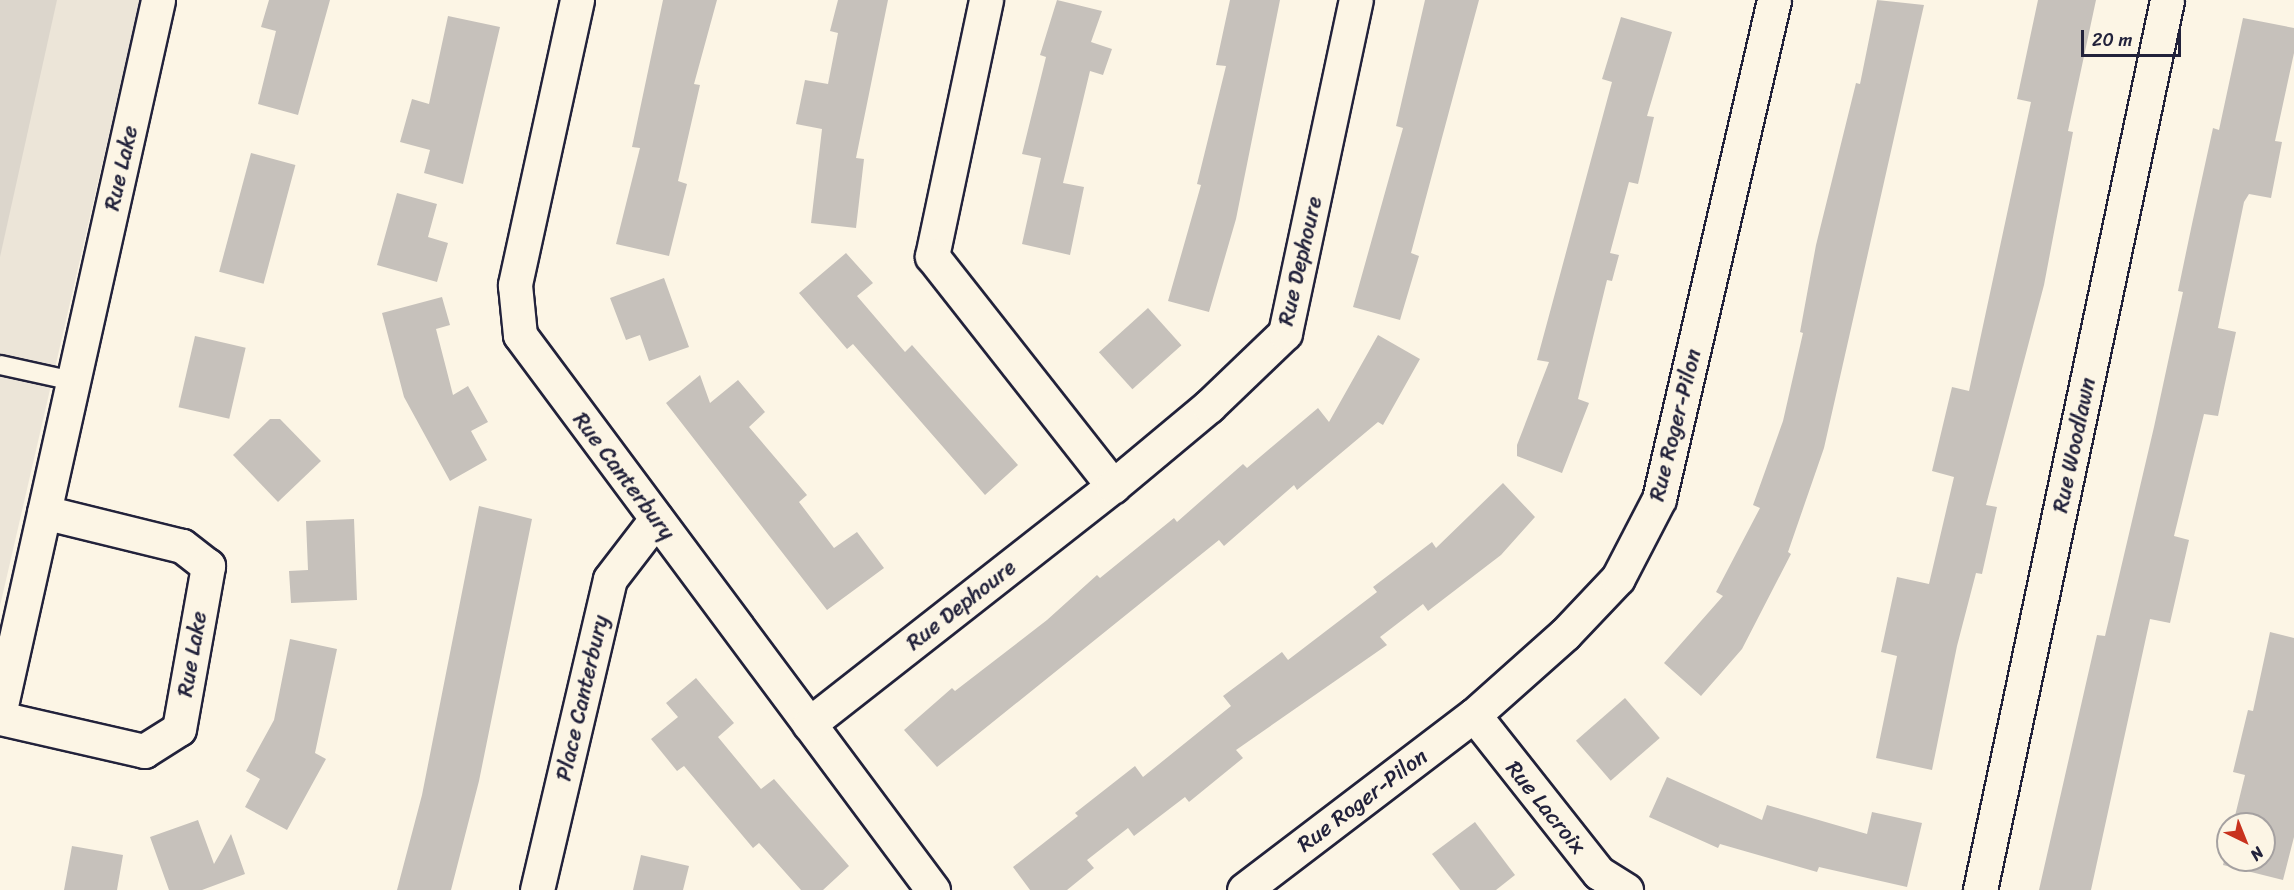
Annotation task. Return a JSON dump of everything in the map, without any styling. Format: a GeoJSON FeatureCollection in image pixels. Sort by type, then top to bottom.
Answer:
{"type":"FeatureCollection","features":[{"type":"Feature","properties":{"kind":"street","name":"Rue Lake"},"geometry":{"type":"LineString","coordinates":[[0,710],[158,0]]}},
{"type":"Feature","properties":{"kind":"street","name":"Rue Canterbury"},"geometry":{"type":"LineString","coordinates":[[578,0],[515,285],[520,335],[933,890]]}},
{"type":"Feature","properties":{"kind":"street"},"geometry":{"type":"LineString","coordinates":[[986,0],[932,256],[1113,486]]}},
{"type":"Feature","properties":{"kind":"street","name":"Rue Dephoure"},"geometry":{"type":"LineString","coordinates":[[809,724],[1113,486],[1209,406],[1285,333],[1356,0]]}},
{"type":"Feature","properties":{"kind":"street","name":"Rue Roger-Pilon"},"geometry":{"type":"LineString","coordinates":[[1244,890],[1474,715],[1565,634],[1618,578],[1659,500],[1774,0]]}},
{"type":"Feature","properties":{"kind":"street","name":"Rue Woodlawn"},"geometry":{"type":"LineString","coordinates":[[1980,890],[2167,0]]}},
{"type":"Feature","properties":{"kind":"street","name":"Rue Lake"},"geometry":{"type":"LineString","coordinates":[[0,718],[144,751],[179,729],[208,566],[182,546],[44,512]]}},
{"type":"Feature","properties":{"kind":"street","name":"Place Canterbury"},"geometry":{"type":"LineString","coordinates":[[537,890],[610,579],[656,519]]}},
{"type":"Feature","properties":{"kind":"street","name":"Rue Lacroix"},"geometry":{"type":"LineString","coordinates":[[1474,715],[1599,873],[1626,890]]}},
{"type":"Feature","properties":{"kind":"lane"},"geometry":{"type":"LineString","coordinates":[[0,364],[73,381]]}},
{"type":"Feature","properties":{"kind":"shaded area"},"geometry":{"type":"Polygon","coordinates":[[[0,0],[140,0],[0,606],[0,0]]]}},
{"type":"Feature","properties":{"kind":"shaded area"},"geometry":{"type":"Polygon","coordinates":[[[0,0],[57,0],[0,257],[0,0]]]}},
{"type":"Feature","properties":{"kind":"building"},"geometry":{"type":"Polygon","coordinates":[[[269,0],[330,0],[298,115],[258,104],[276,31],[261,27],[269,0]]]}},
{"type":"Feature","properties":{"kind":"building"},"geometry":{"type":"Polygon","coordinates":[[[663,0],[717,0],[694,84],[700,85],[678,181],[687,184],[669,256],[616,244],[640,148],[632,147],[663,0]]]}},
{"type":"Feature","properties":{"kind":"building"},"geometry":{"type":"Polygon","coordinates":[[[838,0],[888,0],[856,158],[864,159],[856,228],[811,223],[822,129],[796,124],[805,80],[828,84],[838,33],[830,31],[838,0]]]}},
{"type":"Feature","properties":{"kind":"building"},"geometry":{"type":"Polygon","coordinates":[[[1057,0],[1102,11],[1091,42],[1112,49],[1103,75],[1090,71],[1063,183],[1084,187],[1070,255],[1022,244],[1041,158],[1022,154],[1046,57],[1040,55],[1057,0]]]}},
{"type":"Feature","properties":{"kind":"building"},"geometry":{"type":"Polygon","coordinates":[[[1230,0],[1280,0],[1236,219],[1209,312],[1168,301],[1201,185],[1197,184],[1226,66],[1216,65],[1230,0]]]}},
{"type":"Feature","properties":{"kind":"building"},"geometry":{"type":"Polygon","coordinates":[[[1425,0],[1479,0],[1411,253],[1419,256],[1400,320],[1353,307],[1403,128],[1396,126],[1425,0]]]}},
{"type":"Feature","properties":{"kind":"building"},"geometry":{"type":"Polygon","coordinates":[[[1877,0],[1924,5],[1824,448],[1788,552],[1791,554],[1742,649],[1701,696],[1664,663],[1723,596],[1716,592],[1760,508],[1753,505],[1783,421],[1803,333],[1800,332],[1816,245],[1856,83],[1860,84],[1877,0]]]}},
{"type":"Feature","properties":{"kind":"building"},"geometry":{"type":"Polygon","coordinates":[[[2038,0],[2096,0],[2068,131],[2073,132],[2044,285],[1986,505],[1997,507],[1982,574],[1976,573],[1957,646],[1932,770],[1876,758],[1897,656],[1881,652],[1897,577],[1929,584],[1954,477],[1932,471],[1952,387],[1969,391],[2031,102],[2017,99],[2038,0]]]}},
{"type":"Feature","properties":{"kind":"building"},"geometry":{"type":"Polygon","coordinates":[[[448,16],[500,27],[463,184],[424,173],[430,150],[400,142],[412,99],[429,104],[448,16]]]}},
{"type":"Feature","properties":{"kind":"building"},"geometry":{"type":"Polygon","coordinates":[[[1621,17],[1672,32],[1647,116],[1654,117],[1638,184],[1629,182],[1610,253],[1619,255],[1612,281],[1607,280],[1578,399],[1589,403],[1562,473],[1517,456],[1517,445],[1549,362],[1537,360],[1612,82],[1602,79],[1621,17]]]}},
{"type":"Feature","properties":{"kind":"building"},"geometry":{"type":"Polygon","coordinates":[[[2243,18],[2294,28],[2294,53],[2275,141],[2282,142],[2271,198],[2249,194],[2244,202],[2218,328],[2236,332],[2218,416],[2204,414],[2174,536],[2189,540],[2170,623],[2150,619],[2091,890],[2039,890],[2097,635],[2105,636],[2154,427],[2183,292],[2178,291],[2192,224],[2213,128],[2219,130],[2243,18]]]}},
{"type":"Feature","properties":{"kind":"building"},"geometry":{"type":"Polygon","coordinates":[[[251,153],[295,165],[264,284],[219,272],[251,153]]]}},
{"type":"Feature","properties":{"kind":"building"},"geometry":{"type":"Polygon","coordinates":[[[397,193],[437,204],[428,237],[448,243],[437,282],[377,265],[397,193]]]}},
{"type":"Feature","properties":{"kind":"building"},"geometry":{"type":"Polygon","coordinates":[[[846,253],[873,283],[857,296],[905,352],[912,345],[1018,465],[985,495],[853,344],[847,349],[799,293],[846,253]]]}},
{"type":"Feature","properties":{"kind":"building"},"geometry":{"type":"Polygon","coordinates":[[[664,278],[689,347],[649,361],[640,335],[626,340],[610,298],[664,278]]]}},
{"type":"Feature","properties":{"kind":"building"},"geometry":{"type":"Polygon","coordinates":[[[442,297],[450,325],[436,329],[453,395],[468,386],[488,422],[471,431],[487,460],[450,481],[404,397],[382,313],[442,297]]]}},
{"type":"Feature","properties":{"kind":"building"},"geometry":{"type":"Polygon","coordinates":[[[1148,308],[1181,345],[1132,389],[1099,352],[1148,308]]]}},
{"type":"Feature","properties":{"kind":"building"},"geometry":{"type":"Polygon","coordinates":[[[1378,335],[1420,359],[1383,425],[1378,422],[1297,490],[1294,485],[1224,546],[1219,540],[937,767],[904,730],[952,688],[955,691],[1047,620],[1097,575],[1100,578],[1174,518],[1177,522],[1243,464],[1247,468],[1318,408],[1329,422],[1378,335]]]}},
{"type":"Feature","properties":{"kind":"building"},"geometry":{"type":"Polygon","coordinates":[[[195,336],[246,348],[229,419],[179,407],[195,336]]]}},
{"type":"Feature","properties":{"kind":"building"},"geometry":{"type":"Polygon","coordinates":[[[700,375],[710,403],[738,380],[765,412],[749,427],[807,495],[799,502],[834,548],[857,532],[884,568],[827,610],[666,403],[700,375]]]}},
{"type":"Feature","properties":{"kind":"building"},"geometry":{"type":"Polygon","coordinates":[[[270,419],[280,419],[321,461],[278,502],[233,455],[270,419]]]}},
{"type":"Feature","properties":{"kind":"building"},"geometry":{"type":"Polygon","coordinates":[[[1503,483],[1535,517],[1501,555],[1428,611],[1423,604],[1380,637],[1387,645],[1236,750],[1243,758],[1189,802],[1185,797],[1134,836],[1128,828],[1087,860],[1094,868],[1067,890],[1030,890],[1013,867],[1078,816],[1075,813],[1135,766],[1143,777],[1231,706],[1223,696],[1282,652],[1288,660],[1377,592],[1373,587],[1432,542],[1436,548],[1503,483]]]}},
{"type":"Feature","properties":{"kind":"building"},"geometry":{"type":"Polygon","coordinates":[[[479,506],[532,519],[479,781],[451,890],[397,890],[422,795],[479,506]]]}},
{"type":"Feature","properties":{"kind":"building"},"geometry":{"type":"Polygon","coordinates":[[[354,519],[357,600],[291,603],[289,571],[308,570],[306,521],[354,519]]]}},
{"type":"Feature","properties":{"kind":"building"},"geometry":{"type":"Polygon","coordinates":[[[2270,632],[2294,638],[2294,837],[2283,880],[2251,872],[2276,872],[2276,812],[2236,812],[2245,775],[2233,772],[2248,710],[2253,711],[2270,632]]]}},
{"type":"Feature","properties":{"kind":"building"},"geometry":{"type":"Polygon","coordinates":[[[290,639],[337,649],[315,753],[326,759],[287,830],[245,807],[260,779],[246,771],[274,720],[290,639]]]}},
{"type":"Feature","properties":{"kind":"building"},"geometry":{"type":"Polygon","coordinates":[[[696,678],[734,723],[718,737],[761,789],[774,779],[849,866],[823,890],[801,890],[759,843],[753,848],[684,766],[677,771],[651,739],[678,717],[666,703],[696,678]]]}},
{"type":"Feature","properties":{"kind":"building"},"geometry":{"type":"Polygon","coordinates":[[[1625,698],[1660,738],[1611,781],[1576,741],[1625,698]]]}},
{"type":"Feature","properties":{"kind":"building"},"geometry":{"type":"Polygon","coordinates":[[[1667,777],[1762,820],[1767,805],[1867,834],[1872,812],[1922,823],[1907,887],[1819,867],[1817,872],[1720,844],[1718,848],[1649,817],[1667,777]]]}},
{"type":"Feature","properties":{"kind":"building"},"geometry":{"type":"Polygon","coordinates":[[[198,820],[214,864],[231,834],[245,874],[202,890],[169,890],[150,837],[198,820]]]}},
{"type":"Feature","properties":{"kind":"building"},"geometry":{"type":"Polygon","coordinates":[[[1475,822],[1515,875],[1496,890],[1460,890],[1432,854],[1475,822]]]}},
{"type":"Feature","properties":{"kind":"building"},"geometry":{"type":"Polygon","coordinates":[[[72,846],[123,855],[117,890],[64,890],[72,846]]]}},
{"type":"Feature","properties":{"kind":"building"},"geometry":{"type":"Polygon","coordinates":[[[641,855],[689,866],[683,890],[633,890],[641,855]]]}}]}
